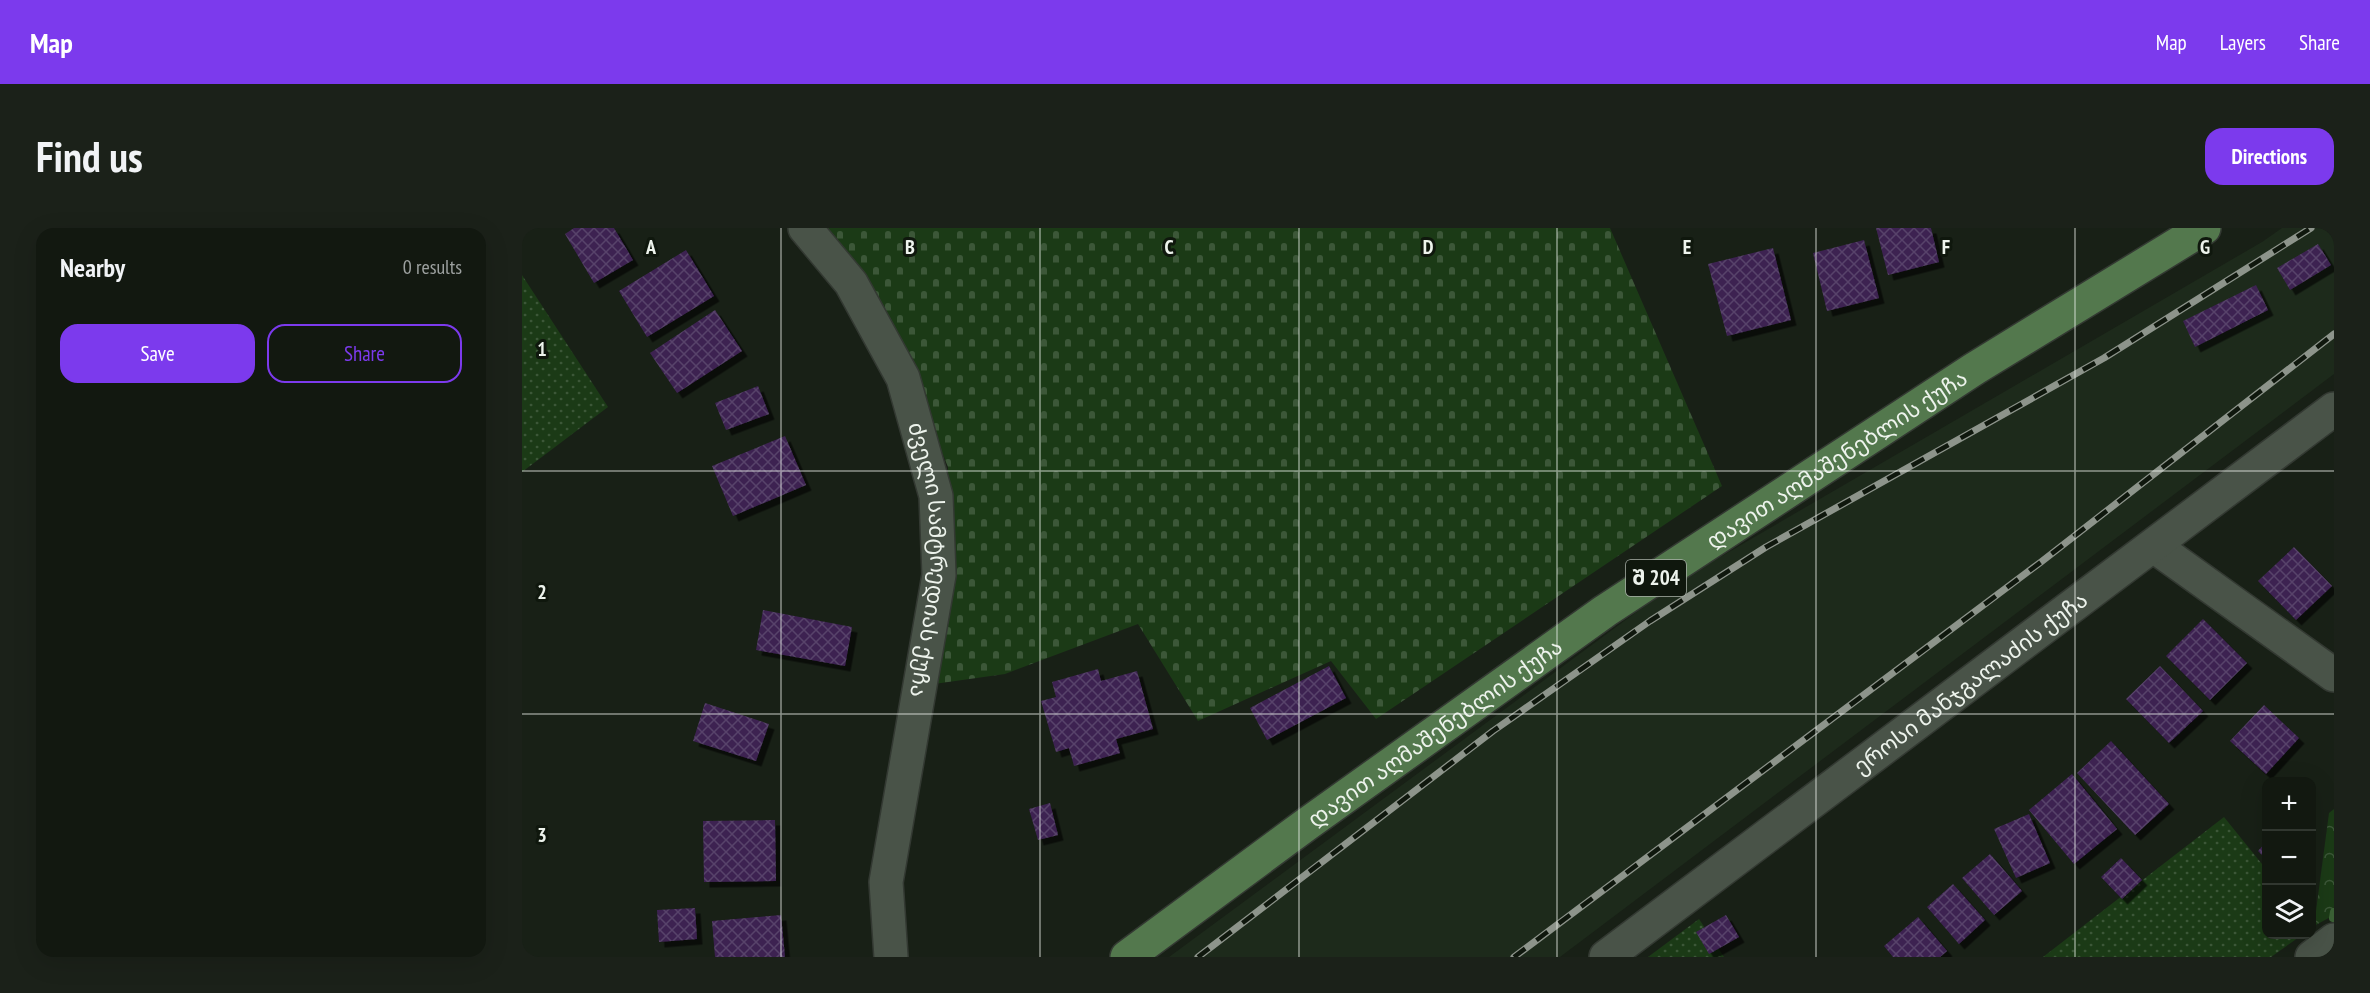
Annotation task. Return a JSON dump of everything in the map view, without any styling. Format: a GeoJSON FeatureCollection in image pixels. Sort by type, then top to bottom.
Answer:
{"type":"FeatureCollection","features":[{"type":"Feature","properties":{"kind":"main road","name":"დავით აღმაშენებლის ქუჩა"},"geometry":{"type":"LineString","coordinates":[[1127,957],[1307,824],[1605,611],[1974,369],[2204,228]]}},
{"type":"Feature","properties":{"kind":"street","name":"ძველი სამტრედიას ქუჩა"},"geometry":{"type":"LineString","coordinates":[[805,228],[851,283],[903,378],[936,496],[939,575],[886,882],[891,957]]}},
{"type":"Feature","properties":{"kind":"street","name":"ეროსი მანჯგალაძის ქუჩა"},"geometry":{"type":"LineString","coordinates":[[1606,957],[2334,409]]}},
{"type":"Feature","properties":{"kind":"street"},"geometry":{"type":"LineString","coordinates":[[2154,546],[2334,675]]}},
{"type":"Feature","properties":{"kind":"street"},"geometry":{"type":"LineString","coordinates":[[2312,957],[2334,940]]}},
{"type":"Feature","properties":{"kind":"shaded area"},"geometry":{"type":"Polygon","coordinates":[[[2282,228],[2334,228],[2334,374],[1560,957],[1169,957],[1677,582],[2262,242],[2282,228]]]}},
{"type":"Feature","properties":{"kind":"green space"},"geometry":{"type":"Polygon","coordinates":[[[819,228],[1610,228],[1722,486],[1376,719],[1331,661],[1198,721],[1138,624],[1005,674],[934,684],[944,606],[948,467],[910,374],[819,228]]]}},
{"type":"Feature","properties":{"kind":"green space"},"geometry":{"type":"Polygon","coordinates":[[[522,275],[608,407],[522,472],[522,275]]]}},
{"type":"Feature","properties":{"kind":"green space"},"geometry":{"type":"Polygon","coordinates":[[[2334,809],[2334,915],[2316,925],[2316,911],[2329,813],[2334,809]]]}},
{"type":"Feature","properties":{"kind":"green space"},"geometry":{"type":"Polygon","coordinates":[[[2224,817],[2262,864],[2262,939],[2296,939],[2271,957],[2043,957],[2224,817]]]}},
{"type":"Feature","properties":{"kind":"green space"},"geometry":{"type":"Polygon","coordinates":[[[1699,919],[1724,957],[1648,957],[1699,919]]]}},
{"type":"Feature","properties":{"kind":"building"},"geometry":{"type":"Polygon","coordinates":[[[574,228],[614,228],[633,260],[594,283],[565,234],[574,228]]]}},
{"type":"Feature","properties":{"kind":"building"},"geometry":{"type":"Polygon","coordinates":[[[1876,228],[1931,228],[1939,262],[1888,275],[1876,228]]]}},
{"type":"Feature","properties":{"kind":"building"},"geometry":{"type":"Polygon","coordinates":[[[1864,240],[1879,298],[1827,311],[1813,253],[1864,240]]]}},
{"type":"Feature","properties":{"kind":"building"},"geometry":{"type":"Polygon","coordinates":[[[2318,244],[2331,265],[2290,290],[2277,268],[2318,244]]]}},
{"type":"Feature","properties":{"kind":"building"},"geometry":{"type":"Polygon","coordinates":[[[1773,248],[1791,320],[1727,336],[1708,264],[1773,248]]]}},
{"type":"Feature","properties":{"kind":"building"},"geometry":{"type":"Polygon","coordinates":[[[686,250],[714,296],[647,337],[619,291],[686,250]]]}},
{"type":"Feature","properties":{"kind":"building"},"geometry":{"type":"Polygon","coordinates":[[[2256,285],[2268,310],[2195,347],[2183,321],[2256,285]]]}},
{"type":"Feature","properties":{"kind":"building"},"geometry":{"type":"Polygon","coordinates":[[[715,310],[742,351],[677,393],[650,353],[715,310]]]}},
{"type":"Feature","properties":{"kind":"building"},"geometry":{"type":"Polygon","coordinates":[[[758,386],[769,414],[726,430],[715,403],[758,386]]]}},
{"type":"Feature","properties":{"kind":"building"},"geometry":{"type":"Polygon","coordinates":[[[785,436],[806,485],[733,516],[712,466],[785,436]]]}},
{"type":"Feature","properties":{"kind":"building"},"geometry":{"type":"Polygon","coordinates":[[[2294,547],[2332,586],[2296,620],[2258,581],[2294,547]]]}},
{"type":"Feature","properties":{"kind":"building"},"geometry":{"type":"Polygon","coordinates":[[[763,610],[852,627],[845,666],[756,650],[763,610]]]}},
{"type":"Feature","properties":{"kind":"building"},"geometry":{"type":"Polygon","coordinates":[[[2203,619],[2247,663],[2210,700],[2166,656],[2203,619]]]}},
{"type":"Feature","properties":{"kind":"building"},"geometry":{"type":"Polygon","coordinates":[[[1329,666],[1346,698],[1267,740],[1250,708],[1329,666]]]}},
{"type":"Feature","properties":{"kind":"building"},"geometry":{"type":"Polygon","coordinates":[[[2160,666],[2203,711],[2169,743],[2126,699],[2160,666]]]}},
{"type":"Feature","properties":{"kind":"building"},"geometry":{"type":"Polygon","coordinates":[[[1098,669],[1101,681],[1137,671],[1153,729],[1116,739],[1120,753],[1074,766],[1069,748],[1056,752],[1041,701],[1056,697],[1052,682],[1098,669]]]}},
{"type":"Feature","properties":{"kind":"building"},"geometry":{"type":"Polygon","coordinates":[[[705,703],[769,724],[756,761],[693,741],[705,703]]]}},
{"type":"Feature","properties":{"kind":"building"},"geometry":{"type":"Polygon","coordinates":[[[2264,705],[2299,738],[2266,774],[2230,741],[2264,705]]]}},
{"type":"Feature","properties":{"kind":"building"},"geometry":{"type":"Polygon","coordinates":[[[2111,741],[2169,804],[2135,835],[2077,773],[2111,741]]]}},
{"type":"Feature","properties":{"kind":"building"},"geometry":{"type":"Polygon","coordinates":[[[2072,774],[2117,829],[2074,864],[2029,810],[2072,774]]]}},
{"type":"Feature","properties":{"kind":"building"},"geometry":{"type":"Polygon","coordinates":[[[1050,803],[1058,835],[1038,840],[1029,809],[1050,803]]]}},
{"type":"Feature","properties":{"kind":"building"},"geometry":{"type":"Polygon","coordinates":[[[2029,814],[2050,863],[2016,878],[1994,829],[2029,814]]]}},
{"type":"Feature","properties":{"kind":"building"},"geometry":{"type":"Polygon","coordinates":[[[775,820],[776,881],[704,882],[703,821],[775,820]]]}},
{"type":"Feature","properties":{"kind":"building"},"geometry":{"type":"Polygon","coordinates":[[[1990,854],[2022,891],[1994,915],[1962,878],[1990,854]]]}},
{"type":"Feature","properties":{"kind":"building"},"geometry":{"type":"Polygon","coordinates":[[[2121,858],[2142,880],[2122,899],[2101,877],[2121,858]]]}},
{"type":"Feature","properties":{"kind":"building"},"geometry":{"type":"Polygon","coordinates":[[[1953,884],[1985,920],[1959,944],[1927,907],[1953,884]]]}},
{"type":"Feature","properties":{"kind":"building"},"geometry":{"type":"Polygon","coordinates":[[[695,908],[697,939],[659,942],[657,910],[695,908]]]}},
{"type":"Feature","properties":{"kind":"building"},"geometry":{"type":"Polygon","coordinates":[[[781,915],[785,957],[715,957],[712,921],[781,915]]]}},
{"type":"Feature","properties":{"kind":"building"},"geometry":{"type":"Polygon","coordinates":[[[1726,915],[1739,937],[1709,954],[1696,932],[1726,915]]]}},
{"type":"Feature","properties":{"kind":"building"},"geometry":{"type":"Polygon","coordinates":[[[1918,917],[1947,951],[1940,957],[1893,957],[1884,946],[1918,917]]]}},
{"type":"Feature","properties":{"kind":"waterway"},"geometry":{"type":"LineString","coordinates":[[2333,918],[2334,912]]}},
{"type":"Feature","properties":{"kind":"railway"},"geometry":{"type":"LineString","coordinates":[[1198,957],[1493,731],[1650,621],[1766,547],[2104,358],[2311,228]]}},
{"type":"Feature","properties":{"kind":"railway"},"geometry":{"type":"LineString","coordinates":[[1514,957],[2041,562],[2334,334]]}}]}
